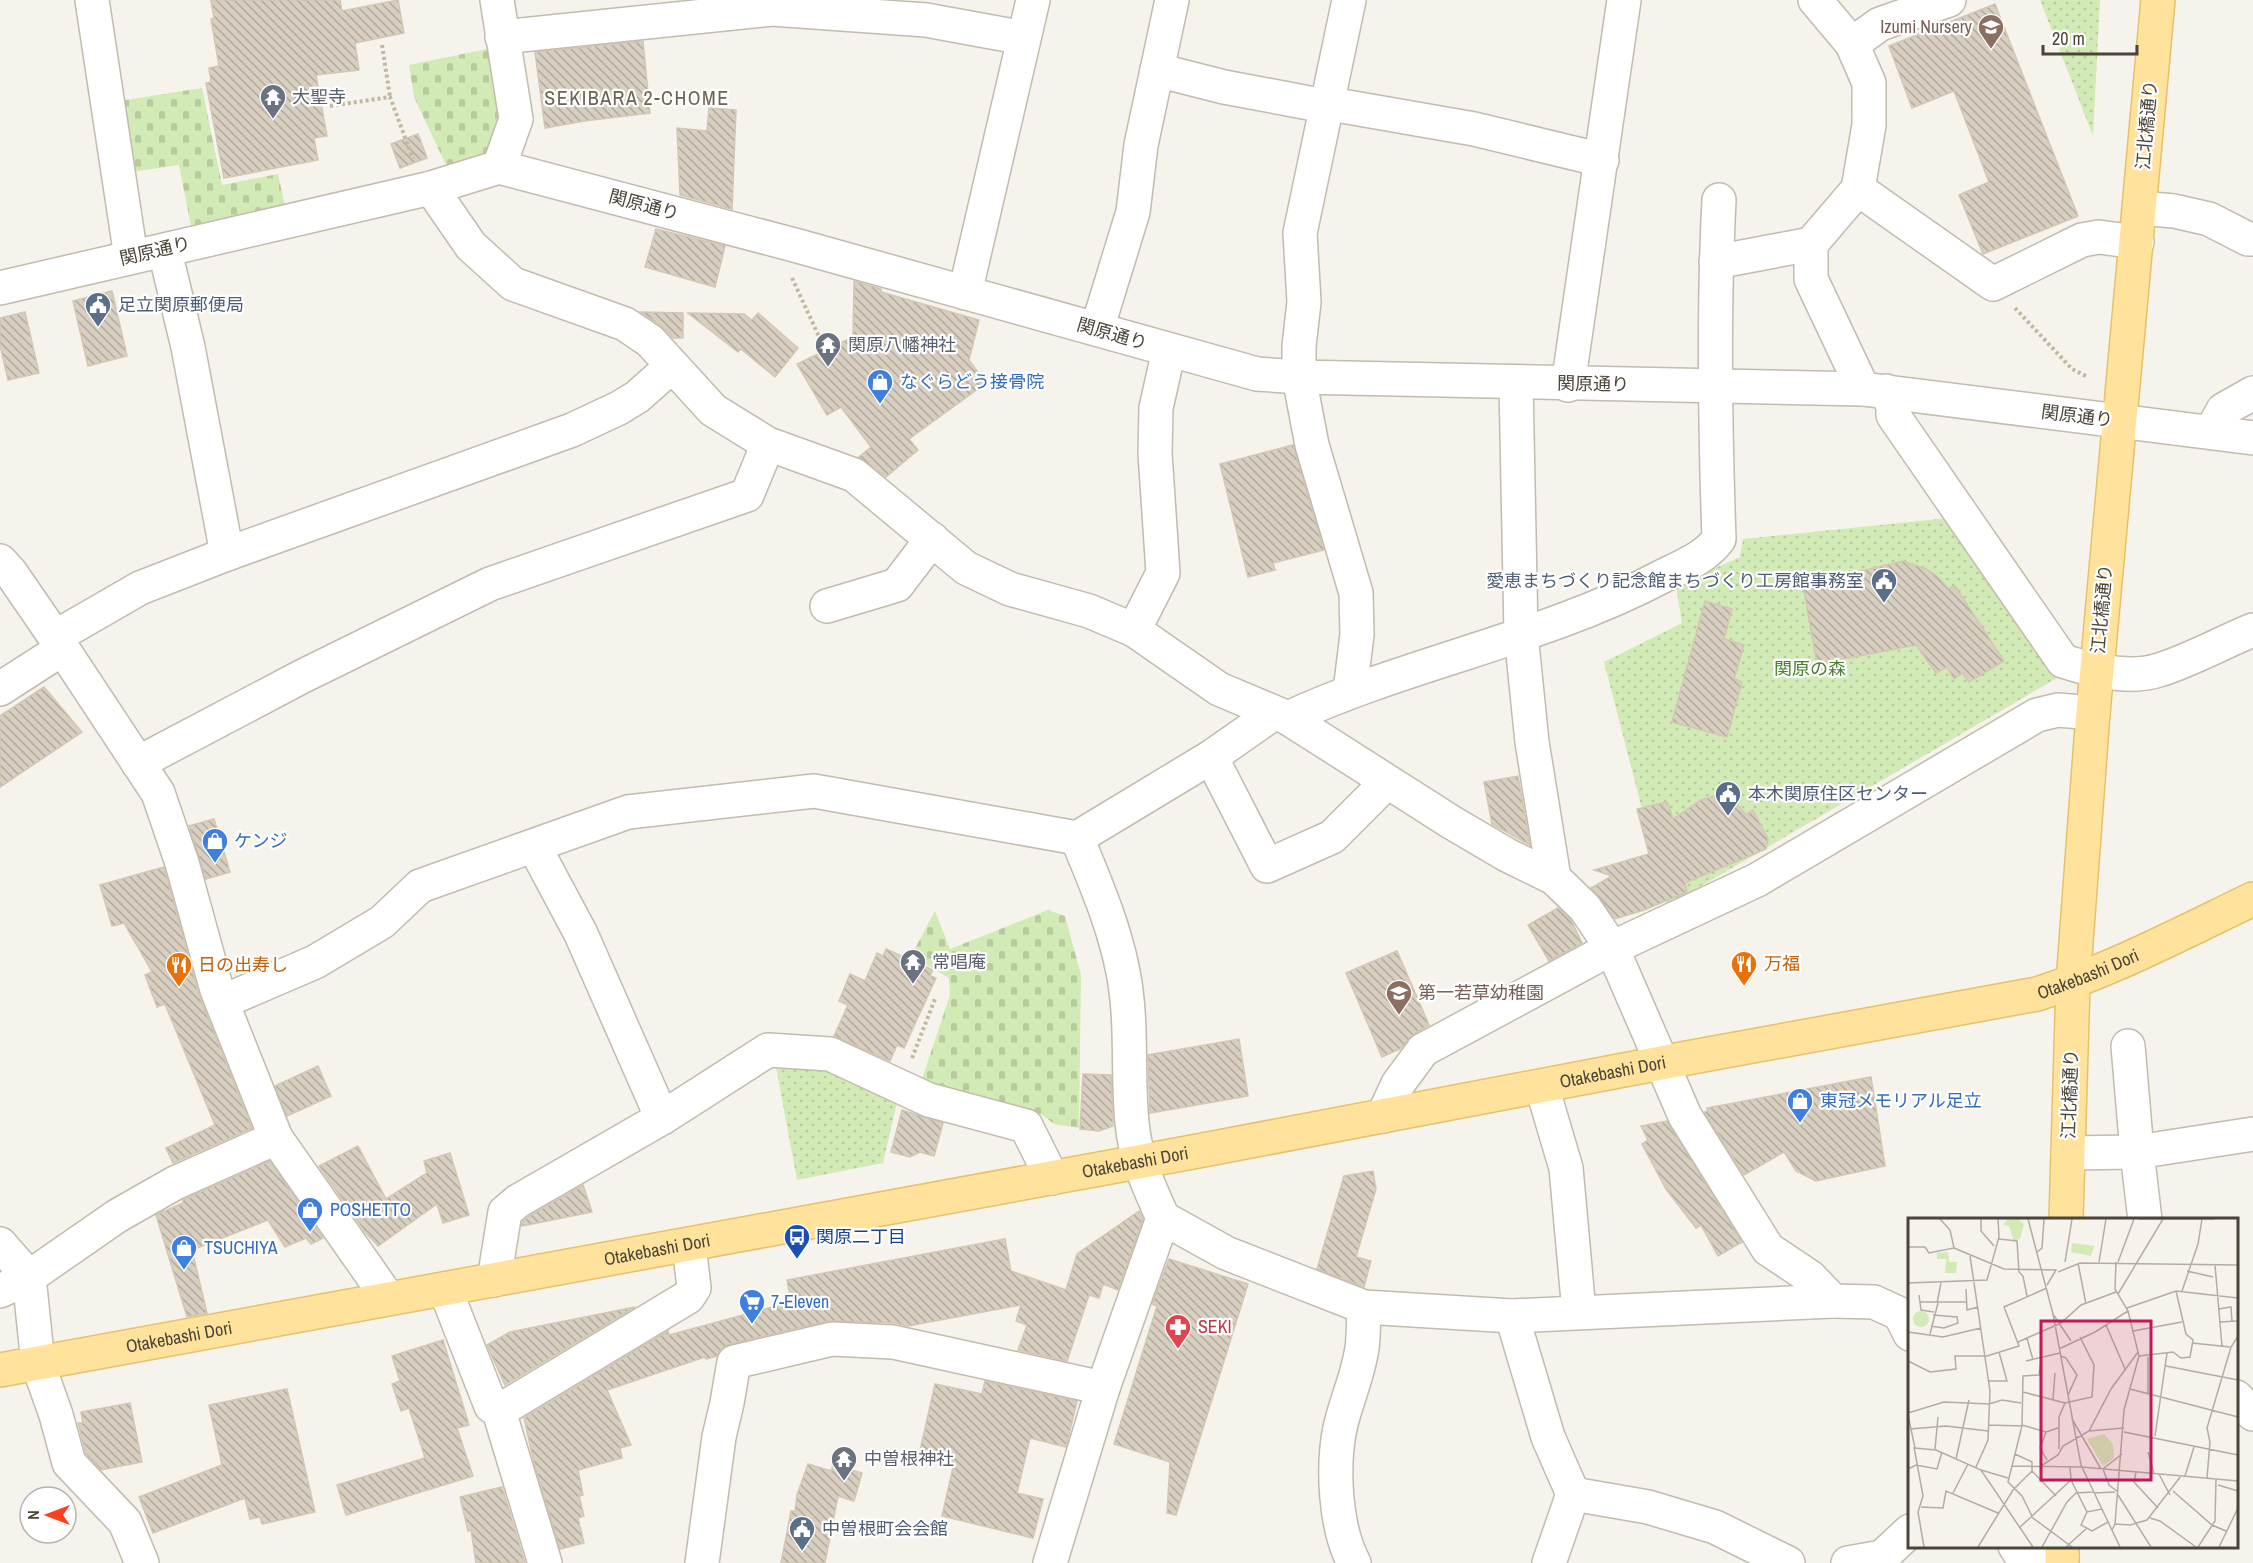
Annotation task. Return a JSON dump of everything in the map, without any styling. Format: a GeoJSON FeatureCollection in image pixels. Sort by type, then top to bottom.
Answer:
{"type":"FeatureCollection","features":[{"type":"Feature","properties":{"kind":"main road","name":"江北橋通り"},"geometry":{"type":"LineString","coordinates":[[2066,1218],[2073,983],[2093,712],[2158,0]]}},
{"type":"Feature","properties":{"kind":"main road","name":"Otakebashi Dori"},"geometry":{"type":"LineString","coordinates":[[0,1370],[1139,1162],[1542,1087],[1663,1062],[2037,994],[2073,983],[2112,966],[2253,899]]}},
{"type":"Feature","properties":{"kind":"street"},"geometry":{"type":"LineString","coordinates":[[92,0],[131,257]]}},
{"type":"Feature","properties":{"kind":"street"},"geometry":{"type":"LineString","coordinates":[[497,0],[516,119],[500,167]]}},
{"type":"Feature","properties":{"kind":"street"},"geometry":{"type":"LineString","coordinates":[[965,293],[1033,0]]}},
{"type":"Feature","properties":{"kind":"street"},"geometry":{"type":"LineString","coordinates":[[1097,330],[1133,212],[1141,145],[1172,0]]}},
{"type":"Feature","properties":{"kind":"street"},"geometry":{"type":"LineString","coordinates":[[1348,0],[1300,233],[1304,302],[1299,346],[1299,377],[1312,445],[1356,593],[1357,635],[1350,691]]}},
{"type":"Feature","properties":{"kind":"street"},"geometry":{"type":"LineString","coordinates":[[1568,385],[1624,0]]}},
{"type":"Feature","properties":{"kind":"street"},"geometry":{"type":"LineString","coordinates":[[1716,262],[1811,244],[1858,189],[1869,125],[1869,83],[1852,44],[1815,0]]}},
{"type":"Feature","properties":{"kind":"street"},"geometry":{"type":"LineString","coordinates":[[1852,44],[1880,24],[1949,0]]}},
{"type":"Feature","properties":{"kind":"street"},"geometry":{"type":"LineString","coordinates":[[502,37],[772,9],[926,20],[1024,38]]}},
{"type":"Feature","properties":{"kind":"street"},"geometry":{"type":"LineString","coordinates":[[1157,70],[1224,87],[1325,106],[1342,106],[1474,129],[1602,160]]}},
{"type":"Feature","properties":{"kind":"street","name":"関原通り"},"geometry":{"type":"LineString","coordinates":[[0,288],[131,257],[423,177],[500,167],[798,246],[1257,374],[1568,385],[1875,390],[2253,438]]}},
{"type":"Feature","properties":{"kind":"street"},"geometry":{"type":"LineString","coordinates":[[423,177],[471,246],[513,284],[625,324],[650,340],[713,410],[768,444],[854,475],[966,568],[1010,589],[1089,611],[1134,630],[1219,689],[1281,716],[1386,783],[1498,849],[1554,878],[1585,908],[1612,948],[1685,1116],[1768,1249],[1810,1278],[1833,1301]]}},
{"type":"Feature","properties":{"kind":"street"},"geometry":{"type":"LineString","coordinates":[[1858,189],[1993,284],[2082,240],[2099,237],[2137,242]]}},
{"type":"Feature","properties":{"kind":"street"},"geometry":{"type":"LineString","coordinates":[[222,1002],[315,962],[382,922],[420,886],[627,812],[814,791],[1077,838],[1281,716],[1521,634],[1632,592],[1710,551],[1719,539],[1714,386],[1719,200]]}},
{"type":"Feature","properties":{"kind":"street"},"geometry":{"type":"LineString","coordinates":[[2140,208],[2174,211],[2209,219],[2248,239],[2253,239]]}},
{"type":"Feature","properties":{"kind":"street"},"geometry":{"type":"LineString","coordinates":[[1811,244],[1811,279],[1875,390],[1893,406],[1893,415],[2063,661],[2097,672],[2158,671],[2253,630]]}},
{"type":"Feature","properties":{"kind":"street"},"geometry":{"type":"LineString","coordinates":[[167,260],[188,347],[227,554]]}},
{"type":"Feature","properties":{"kind":"street"},"geometry":{"type":"LineString","coordinates":[[1134,630],[1163,573],[1155,453],[1156,408],[1169,350]]}},
{"type":"Feature","properties":{"kind":"street"},"geometry":{"type":"LineString","coordinates":[[0,689],[58,643],[140,588],[227,554],[572,430],[628,402],[672,366]]}},
{"type":"Feature","properties":{"kind":"street"},"geometry":{"type":"LineString","coordinates":[[1516,383],[1521,634],[1532,742],[1554,878]]}},
{"type":"Feature","properties":{"kind":"street"},"geometry":{"type":"LineString","coordinates":[[2211,432],[2223,410],[2253,393]]}},
{"type":"Feature","properties":{"kind":"street"},"geometry":{"type":"LineString","coordinates":[[138,763],[301,677],[490,584],[747,495],[768,444]]}},
{"type":"Feature","properties":{"kind":"street"},"geometry":{"type":"LineString","coordinates":[[827,606],[897,585],[932,539]]}},
{"type":"Feature","properties":{"kind":"street"},"geometry":{"type":"LineString","coordinates":[[0,561],[11,573],[158,793],[222,1002],[276,1138],[388,1298]]}},
{"type":"Feature","properties":{"kind":"street"},"geometry":{"type":"LineString","coordinates":[[1383,1116],[1398,1084],[1423,1050],[1612,948],[1757,880],[2037,715],[2058,710],[2093,712]]}},
{"type":"Feature","properties":{"kind":"street"},"geometry":{"type":"LineString","coordinates":[[1211,757],[1267,867],[1332,837],[1386,783]]}},
{"type":"Feature","properties":{"kind":"street"},"geometry":{"type":"LineString","coordinates":[[1077,838],[1113,928],[1124,973],[1130,1024],[1132,1123],[1139,1162],[1162,1218],[1226,1253],[1364,1307],[1512,1316],[1833,1301],[1874,1302],[1906,1318]]}},
{"type":"Feature","properties":{"kind":"street"},"geometry":{"type":"LineString","coordinates":[[534,846],[581,934],[662,1118]]}},
{"type":"Feature","properties":{"kind":"street"},"geometry":{"type":"LineString","coordinates":[[2128,1046],[2145,1218]]}},
{"type":"Feature","properties":{"kind":"street"},"geometry":{"type":"LineString","coordinates":[[494,1280],[505,1212],[518,1201],[662,1118],[768,1050],[831,1054],[929,1100],[1026,1126],[1052,1178]]}},
{"type":"Feature","properties":{"kind":"street"},"geometry":{"type":"LineString","coordinates":[[1542,1087],[1566,1168],[1579,1312]]}},
{"type":"Feature","properties":{"kind":"street"},"geometry":{"type":"LineString","coordinates":[[2068,1153],[2137,1152],[2253,1134]]}},
{"type":"Feature","properties":{"kind":"street"},"geometry":{"type":"LineString","coordinates":[[14,1284],[117,1216],[175,1183],[276,1138]]}},
{"type":"Feature","properties":{"kind":"street"},"geometry":{"type":"LineString","coordinates":[[1050,1563],[1103,1388],[1162,1218]]}},
{"type":"Feature","properties":{"kind":"street"},"geometry":{"type":"LineString","coordinates":[[0,1244],[56,1415],[69,1463],[125,1522],[140,1562]]}},
{"type":"Feature","properties":{"kind":"street"},"geometry":{"type":"LineString","coordinates":[[500,1411],[688,1297],[694,1288],[689,1245]]}},
{"type":"Feature","properties":{"kind":"street"},"geometry":{"type":"LineString","coordinates":[[445,1289],[491,1406],[500,1411],[545,1563]]}},
{"type":"Feature","properties":{"kind":"street"},"geometry":{"type":"LineString","coordinates":[[1354,1563],[1338,1512],[1337,1462],[1340,1428],[1362,1348],[1364,1307]]}},
{"type":"Feature","properties":{"kind":"street"},"geometry":{"type":"LineString","coordinates":[[1512,1316],[1548,1437],[1573,1494],[1549,1563]]}},
{"type":"Feature","properties":{"kind":"street"},"geometry":{"type":"LineString","coordinates":[[702,1563],[719,1437],[728,1403],[734,1362],[832,1339],[893,1342],[1103,1388]]}},
{"type":"Feature","properties":{"kind":"street"},"geometry":{"type":"LineString","coordinates":[[2238,1399],[2253,1414]]}},
{"type":"Feature","properties":{"kind":"street"},"geometry":{"type":"LineString","coordinates":[[1573,1494],[1648,1507],[1715,1527],[1788,1563]]}},
{"type":"Feature","properties":{"kind":"street"},"geometry":{"type":"LineString","coordinates":[[1848,1563],[1882,1557],[1908,1533]]}},
{"type":"Feature","properties":{"kind":"street"},"geometry":{"type":"LineString","coordinates":[[2017,1548],[2019,1551],[2062,1555]]}},
{"type":"Feature","properties":{"kind":"path"},"geometry":{"type":"LineString","coordinates":[[382,45],[390,98],[423,177]]}},
{"type":"Feature","properties":{"kind":"path"},"geometry":{"type":"LineString","coordinates":[[330,106],[390,98]]}},
{"type":"Feature","properties":{"kind":"path"},"geometry":{"type":"LineString","coordinates":[[789,272],[821,341]]}},
{"type":"Feature","properties":{"kind":"path"},"geometry":{"type":"LineString","coordinates":[[1993,284],[2072,369],[2088,377]]}},
{"type":"Feature","properties":{"kind":"path"},"geometry":{"type":"LineString","coordinates":[[900,1087],[935,999]]}},
{"type":"Feature","properties":{"kind":"green space"},"geometry":{"type":"Polygon","coordinates":[[[2040,0],[2100,0],[2093,136],[2040,0]]]}},
{"type":"Feature","properties":{"kind":"green space"},"geometry":{"type":"Polygon","coordinates":[[[492,48],[503,115],[497,139],[485,155],[446,165],[414,97],[409,65],[492,48]]]}},
{"type":"Feature","properties":{"kind":"green space"},"geometry":{"type":"Polygon","coordinates":[[[202,88],[222,185],[278,174],[285,206],[191,226],[179,165],[132,172],[120,101],[202,88]]]}},
{"type":"Feature","properties":{"kind":"green space","name":"関原の森"},"geometry":{"type":"Polygon","coordinates":[[[1948,518],[2057,678],[1667,906],[1604,662],[1682,623],[1676,586],[1740,557],[1743,539],[1948,518]]]}},
{"type":"Feature","properties":{"kind":"green space"},"geometry":{"type":"Polygon","coordinates":[[[1048,910],[1065,916],[1081,975],[1079,1128],[1054,1124],[1041,1114],[937,1091],[920,1085],[950,995],[949,978],[911,956],[935,911],[950,949],[1048,910]]]}},
{"type":"Feature","properties":{"kind":"green space"},"geometry":{"type":"Polygon","coordinates":[[[776,1067],[815,1067],[897,1102],[883,1163],[797,1180],[776,1067]]]}},
{"type":"Feature","properties":{"kind":"building"},"geometry":{"type":"Polygon","coordinates":[[[211,0],[340,0],[342,11],[398,0],[404,33],[355,43],[359,70],[316,75],[327,136],[314,138],[318,160],[224,178],[206,83],[211,82],[209,68],[219,66],[211,19],[214,18],[211,0]]]}},
{"type":"Feature","properties":{"kind":"building"},"geometry":{"type":"Polygon","coordinates":[[[1995,4],[2078,216],[1983,254],[1959,195],[1989,182],[1954,91],[1912,108],[1889,46],[1995,4]]]}},
{"type":"Feature","properties":{"kind":"building"},"geometry":{"type":"Polygon","coordinates":[[[643,41],[650,113],[545,128],[535,52],[643,41]]]}},
{"type":"Feature","properties":{"kind":"building"},"geometry":{"type":"Polygon","coordinates":[[[709,108],[736,110],[732,209],[680,195],[677,128],[707,131],[709,108]]]}},
{"type":"Feature","properties":{"kind":"building"},"geometry":{"type":"Polygon","coordinates":[[[418,134],[427,158],[400,168],[391,144],[418,134]]]}},
{"type":"Feature","properties":{"kind":"building"},"geometry":{"type":"Polygon","coordinates":[[[656,229],[725,246],[715,287],[645,267],[656,229]]]}},
{"type":"Feature","properties":{"kind":"building"},"geometry":{"type":"Polygon","coordinates":[[[854,281],[881,289],[881,292],[979,320],[969,360],[986,383],[909,439],[918,450],[886,477],[859,457],[871,447],[841,407],[827,415],[797,364],[853,337],[854,281]]]}},
{"type":"Feature","properties":{"kind":"building"},"geometry":{"type":"Polygon","coordinates":[[[112,291],[127,356],[88,366],[73,301],[112,291]]]}},
{"type":"Feature","properties":{"kind":"building"},"geometry":{"type":"Polygon","coordinates":[[[25,312],[39,373],[8,380],[0,345],[0,318],[25,312]]]}},
{"type":"Feature","properties":{"kind":"building"},"geometry":{"type":"Polygon","coordinates":[[[641,312],[683,313],[683,338],[673,338],[641,312]]]}},
{"type":"Feature","properties":{"kind":"building"},"geometry":{"type":"Polygon","coordinates":[[[688,313],[744,314],[752,320],[758,313],[798,348],[775,377],[741,349],[738,352],[688,313]]]}},
{"type":"Feature","properties":{"kind":"building"},"geometry":{"type":"Polygon","coordinates":[[[1293,445],[1324,550],[1273,563],[1275,570],[1248,577],[1220,464],[1293,445]]]}},
{"type":"Feature","properties":{"kind":"building"},"geometry":{"type":"Polygon","coordinates":[[[1903,561],[1926,569],[1937,576],[1949,589],[1955,586],[2004,661],[1969,682],[1962,673],[1954,679],[1947,667],[1936,673],[1916,645],[1817,664],[1803,585],[1903,561]]]}},
{"type":"Feature","properties":{"kind":"building"},"geometry":{"type":"Polygon","coordinates":[[[1705,601],[1732,609],[1724,639],[1744,645],[1734,679],[1742,682],[1727,737],[1672,722],[1705,601]]]}},
{"type":"Feature","properties":{"kind":"building"},"geometry":{"type":"Polygon","coordinates":[[[44,687],[82,732],[0,787],[0,716],[44,687]]]}},
{"type":"Feature","properties":{"kind":"building"},"geometry":{"type":"Polygon","coordinates":[[[1518,776],[1530,845],[1492,824],[1484,782],[1518,776]]]}},
{"type":"Feature","properties":{"kind":"building"},"geometry":{"type":"Polygon","coordinates":[[[1714,796],[1733,799],[1746,815],[1753,810],[1768,839],[1766,849],[1685,883],[1687,892],[1615,919],[1591,888],[1612,876],[1594,870],[1649,854],[1637,809],[1667,802],[1673,819],[1701,800],[1714,796]]]}},
{"type":"Feature","properties":{"kind":"building"},"geometry":{"type":"Polygon","coordinates":[[[214,819],[230,872],[206,879],[189,826],[214,819]]]}},
{"type":"Feature","properties":{"kind":"building"},"geometry":{"type":"Polygon","coordinates":[[[164,867],[199,995],[252,1128],[173,1163],[166,1148],[215,1125],[165,1004],[157,1007],[145,975],[152,972],[124,923],[112,926],[100,885],[164,867]]]}},
{"type":"Feature","properties":{"kind":"building"},"geometry":{"type":"Polygon","coordinates":[[[1558,908],[1571,920],[1582,943],[1549,961],[1528,925],[1558,908]]]}},
{"type":"Feature","properties":{"kind":"building"},"geometry":{"type":"Polygon","coordinates":[[[886,949],[933,970],[930,976],[936,978],[904,1048],[897,1045],[890,1061],[834,1036],[848,1005],[839,1001],[850,974],[865,981],[877,953],[883,956],[886,949]]]}},
{"type":"Feature","properties":{"kind":"building"},"geometry":{"type":"Polygon","coordinates":[[[1397,951],[1429,1025],[1414,1034],[1400,1049],[1382,1057],[1346,973],[1397,951]]]}},
{"type":"Feature","properties":{"kind":"building"},"geometry":{"type":"Polygon","coordinates":[[[1239,1039],[1248,1096],[1150,1113],[1148,1055],[1239,1039]]]}},
{"type":"Feature","properties":{"kind":"building"},"geometry":{"type":"Polygon","coordinates":[[[318,1066],[331,1096],[287,1116],[275,1086],[318,1066]]]}},
{"type":"Feature","properties":{"kind":"building"},"geometry":{"type":"Polygon","coordinates":[[[1083,1074],[1111,1075],[1113,1126],[1099,1131],[1080,1129],[1083,1074]]]}},
{"type":"Feature","properties":{"kind":"building"},"geometry":{"type":"Polygon","coordinates":[[[1871,1077],[1885,1166],[1816,1181],[1796,1171],[1784,1152],[1744,1175],[1704,1112],[1708,1111],[1707,1108],[1871,1077]]]}},
{"type":"Feature","properties":{"kind":"building"},"geometry":{"type":"Polygon","coordinates":[[[902,1110],[943,1123],[934,1156],[920,1152],[910,1157],[891,1152],[902,1110]]]}},
{"type":"Feature","properties":{"kind":"building"},"geometry":{"type":"Polygon","coordinates":[[[1667,1121],[1742,1242],[1718,1256],[1701,1225],[1696,1228],[1666,1189],[1642,1144],[1648,1140],[1641,1126],[1667,1121]]]}},
{"type":"Feature","properties":{"kind":"building"},"geometry":{"type":"Polygon","coordinates":[[[358,1146],[386,1199],[427,1173],[424,1161],[450,1153],[469,1215],[443,1223],[437,1204],[378,1246],[365,1232],[319,1166],[358,1146]]]}},
{"type":"Feature","properties":{"kind":"building"},"geometry":{"type":"Polygon","coordinates":[[[270,1161],[323,1238],[311,1244],[306,1238],[285,1247],[268,1220],[192,1250],[207,1313],[187,1317],[156,1215],[183,1203],[183,1200],[270,1161]]]}},
{"type":"Feature","properties":{"kind":"building"},"geometry":{"type":"Polygon","coordinates":[[[1373,1171],[1376,1189],[1356,1257],[1371,1261],[1364,1287],[1317,1269],[1344,1176],[1373,1171]]]}},
{"type":"Feature","properties":{"kind":"building"},"geometry":{"type":"Polygon","coordinates":[[[583,1185],[592,1212],[522,1226],[522,1222],[529,1216],[583,1185]]]}},
{"type":"Feature","properties":{"kind":"building"},"geometry":{"type":"Polygon","coordinates":[[[1139,1211],[1143,1219],[1118,1290],[1103,1284],[1099,1298],[1089,1295],[1067,1361],[1018,1350],[1027,1325],[1016,1321],[1021,1305],[908,1326],[894,1323],[828,1321],[730,1344],[721,1349],[717,1356],[706,1359],[705,1357],[607,1390],[631,1445],[620,1448],[622,1458],[578,1470],[583,1495],[579,1496],[584,1516],[578,1518],[584,1543],[560,1549],[534,1463],[524,1418],[668,1331],[669,1335],[791,1302],[787,1280],[1005,1239],[1011,1271],[1066,1290],[1077,1254],[1139,1211]]]}},
{"type":"Feature","properties":{"kind":"building"},"geometry":{"type":"Polygon","coordinates":[[[1169,1259],[1248,1284],[1176,1515],[1167,1513],[1170,1462],[1114,1444],[1157,1306],[1152,1304],[1169,1259]]]}},
{"type":"Feature","properties":{"kind":"building"},"geometry":{"type":"Polygon","coordinates":[[[635,1307],[505,1385],[487,1345],[510,1332],[635,1307]]]}},
{"type":"Feature","properties":{"kind":"building"},"geometry":{"type":"Polygon","coordinates":[[[443,1340],[469,1425],[457,1428],[473,1476],[346,1515],[337,1485],[425,1458],[409,1408],[401,1411],[392,1384],[400,1381],[392,1356],[443,1340]]]}},
{"type":"Feature","properties":{"kind":"building"},"geometry":{"type":"Polygon","coordinates":[[[985,1381],[1077,1401],[1066,1447],[1030,1438],[1017,1493],[1043,1499],[1033,1538],[942,1516],[954,1463],[919,1455],[935,1384],[982,1394],[985,1381]]]}},
{"type":"Feature","properties":{"kind":"building"},"geometry":{"type":"Polygon","coordinates":[[[287,1389],[315,1512],[262,1524],[260,1517],[250,1519],[245,1498],[153,1533],[139,1497],[222,1465],[209,1405],[287,1389]]]}},
{"type":"Feature","properties":{"kind":"building"},"geometry":{"type":"Polygon","coordinates":[[[130,1403],[142,1462],[101,1470],[86,1454],[78,1423],[83,1423],[81,1412],[130,1403]]]}},
{"type":"Feature","properties":{"kind":"building"},"geometry":{"type":"Polygon","coordinates":[[[808,1464],[831,1471],[833,1465],[862,1473],[854,1501],[838,1496],[825,1563],[781,1563],[791,1511],[795,1511],[797,1495],[808,1464]]]}},
{"type":"Feature","properties":{"kind":"building"},"geometry":{"type":"Polygon","coordinates":[[[502,1487],[525,1563],[476,1563],[471,1530],[468,1531],[460,1497],[502,1487]]]}},
{"type":"Feature","properties":{"kind":"place","name":"Izumi Nursery"},"geometry":{"type":"Point","coordinates":[1991,50]}},
{"type":"Feature","properties":{"kind":"place","name":"大聖寺"},"geometry":{"type":"Point","coordinates":[273,120]}},
{"type":"Feature","properties":{"kind":"place","name":"足立関原郵便局"},"geometry":{"type":"Point","coordinates":[98,328]}},
{"type":"Feature","properties":{"kind":"place","name":"関原八幡神社"},"geometry":{"type":"Point","coordinates":[828,368]}},
{"type":"Feature","properties":{"kind":"place","name":"なぐらどう接骨院"},"geometry":{"type":"Point","coordinates":[880,405]}},
{"type":"Feature","properties":{"kind":"place","name":"愛恵まちづくり記念館まちづくり工房館事務室"},"geometry":{"type":"Point","coordinates":[1884,604]}},
{"type":"Feature","properties":{"kind":"place","name":"本木関原住区センター"},"geometry":{"type":"Point","coordinates":[1728,817]}},
{"type":"Feature","properties":{"kind":"place","name":"ケンジ"},"geometry":{"type":"Point","coordinates":[215,864]}},
{"type":"Feature","properties":{"kind":"place","name":"常唱庵"},"geometry":{"type":"Point","coordinates":[913,985]}},
{"type":"Feature","properties":{"kind":"place","name":"万福"},"geometry":{"type":"Point","coordinates":[1744,987]}},
{"type":"Feature","properties":{"kind":"place","name":"日の出寿し"},"geometry":{"type":"Point","coordinates":[179,988]}},
{"type":"Feature","properties":{"kind":"place","name":"第一若草幼稚園"},"geometry":{"type":"Point","coordinates":[1399,1016]}},
{"type":"Feature","properties":{"kind":"place","name":"東冠メモリアル足立"},"geometry":{"type":"Point","coordinates":[1800,1124]}},
{"type":"Feature","properties":{"kind":"place","name":"POSHETTO"},"geometry":{"type":"Point","coordinates":[310,1233]}},
{"type":"Feature","properties":{"kind":"place","name":"関原二丁目"},"geometry":{"type":"Point","coordinates":[797,1260]}},
{"type":"Feature","properties":{"kind":"place","name":"TSUCHIYA"},"geometry":{"type":"Point","coordinates":[184,1271]}},
{"type":"Feature","properties":{"kind":"place","name":"7-Eleven"},"geometry":{"type":"Point","coordinates":[752,1325]}},
{"type":"Feature","properties":{"kind":"place","name":"SEKI"},"geometry":{"type":"Point","coordinates":[1178,1350]}},
{"type":"Feature","properties":{"kind":"place","name":"中曽根神社"},"geometry":{"type":"Point","coordinates":[844,1482]}},
{"type":"Feature","properties":{"kind":"place","name":"中曽根町会会館"},"geometry":{"type":"Point","coordinates":[802,1552]}},
{"type":"Feature","properties":{"kind":"district","name":"SEKIBARA 2-CHOME"},"geometry":{"type":"Point","coordinates":[637,98]}}]}
